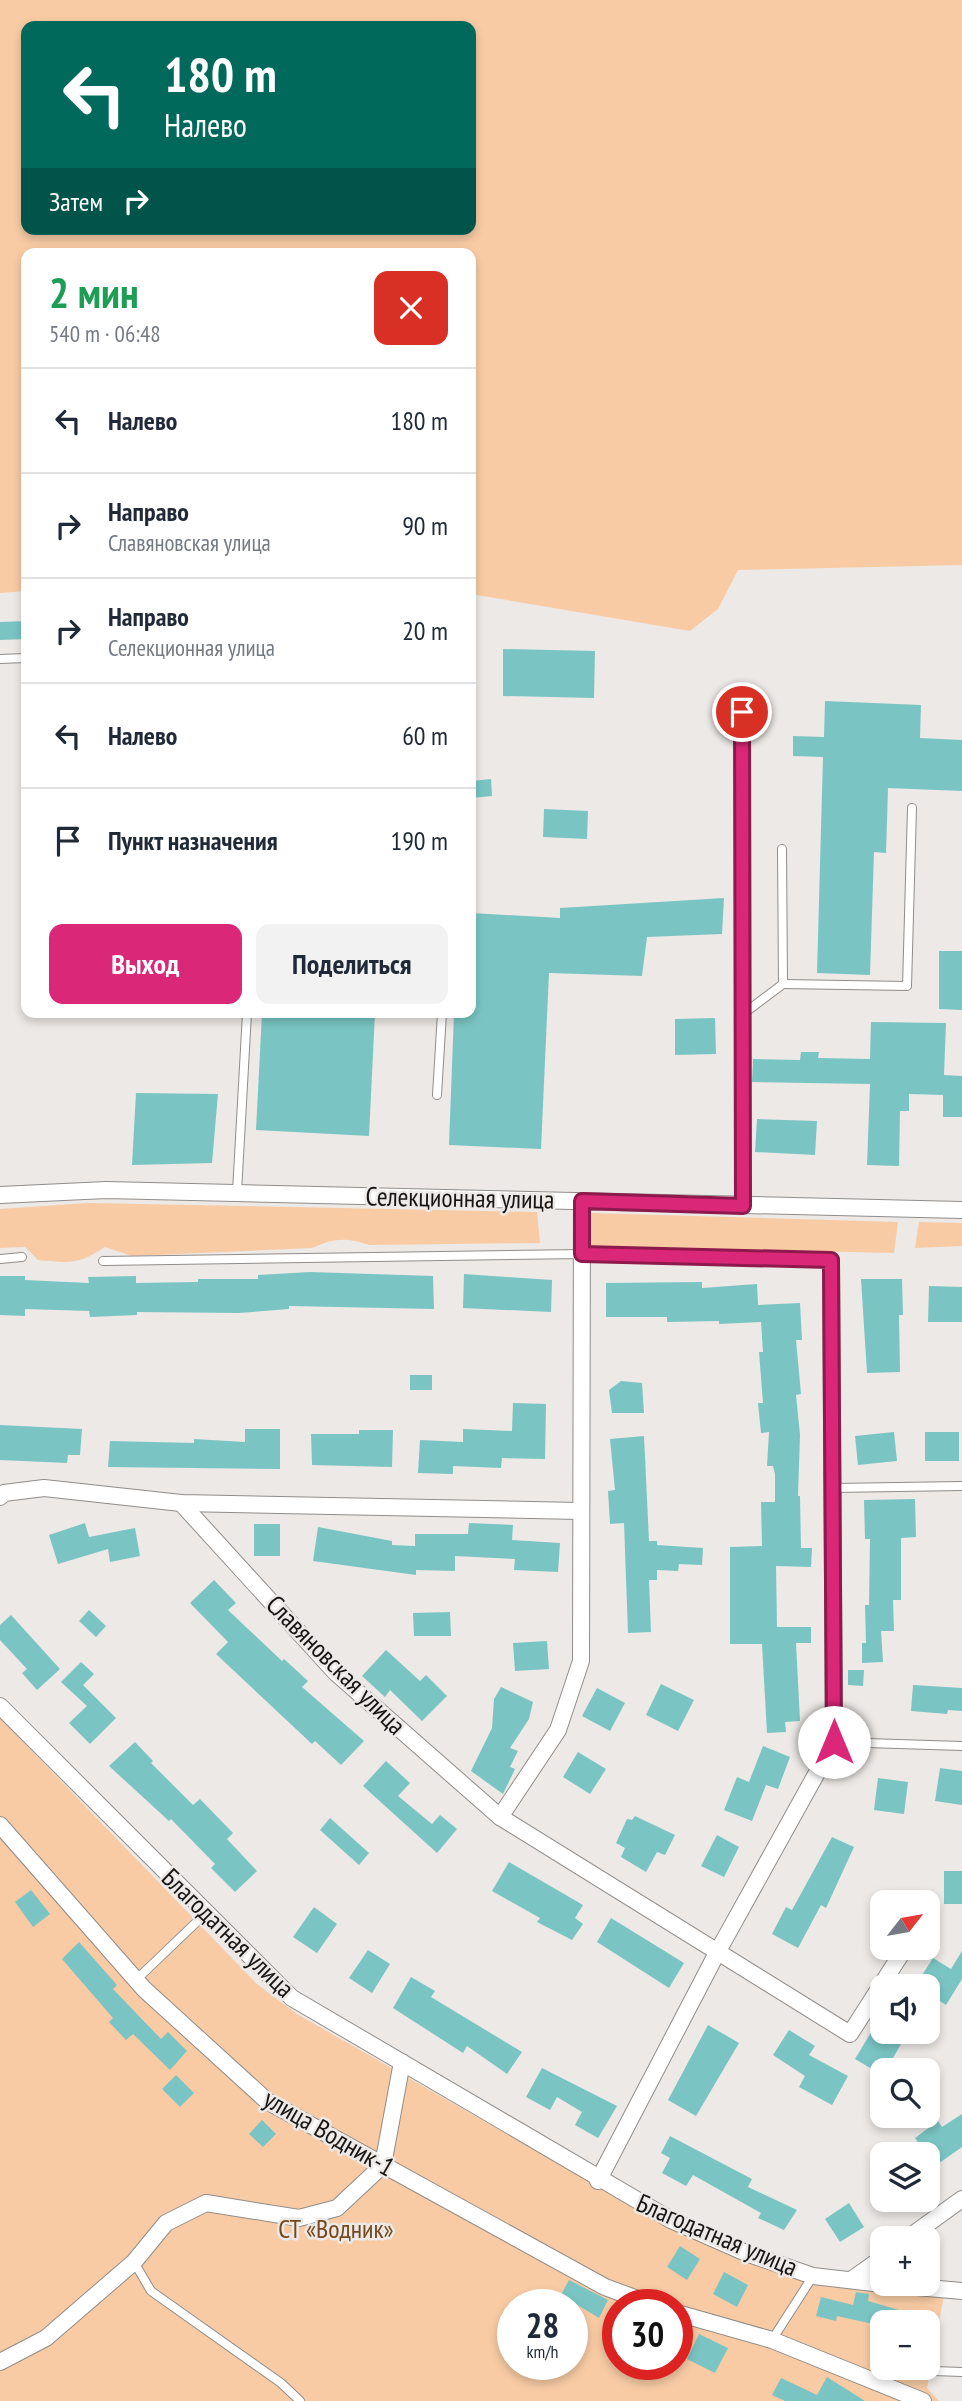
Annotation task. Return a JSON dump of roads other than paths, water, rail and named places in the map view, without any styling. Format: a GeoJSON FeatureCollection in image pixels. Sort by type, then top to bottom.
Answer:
{"type":"FeatureCollection","features":[{"type":"Feature","properties":{"kind":"street","name":"Селекционная улица"},"geometry":{"type":"LineString","coordinates":[[0,1195],[106,1190],[237,1192],[962,1210]]}},
{"type":"Feature","properties":{"kind":"street"},"geometry":{"type":"LineString","coordinates":[[500,1817],[558,1730],[581,1661],[579,1511],[582,1201]]}},
{"type":"Feature","properties":{"kind":"street"},"geometry":{"type":"LineString","coordinates":[[598,2180],[718,1951],[834,1742],[831,1260]]}},
{"type":"Feature","properties":{"kind":"street"},"geometry":{"type":"LineString","coordinates":[[1,1494],[44,1488],[181,1503],[579,1511]]}},
{"type":"Feature","properties":{"kind":"street","name":"Славяновская улица"},"geometry":{"type":"LineString","coordinates":[[181,1503],[336,1673],[500,1817],[718,1951]]}},
{"type":"Feature","properties":{"kind":"street","name":"Благодатная улица"},"geometry":{"type":"LineString","coordinates":[[0,1706],[292,1998],[598,2180],[671,2220],[746,2253],[813,2276],[870,2282]]}},
{"type":"Feature","properties":{"kind":"street","name":"улица Водник-1"},"geometry":{"type":"LineString","coordinates":[[0,1825],[136,1980],[267,2101],[610,2289]]}},
{"type":"Feature","properties":{"kind":"street"},"geometry":{"type":"LineString","coordinates":[[718,1951],[850,2034],[897,1960]]}},
{"type":"Feature","properties":{"kind":"street"},"geometry":{"type":"LineString","coordinates":[[0,2362],[46,2339],[134,2262],[166,2223],[206,2203],[299,2218],[337,2208],[383,2165],[402,2062]]}},
{"type":"Feature","properties":{"kind":"street"},"geometry":{"type":"LineString","coordinates":[[925,2226],[962,2199]]}},
{"type":"Feature","properties":{"kind":"street"},"geometry":{"type":"LineString","coordinates":[[851,2280],[870,2267]]}},
{"type":"Feature","properties":{"kind":"street","name":"Благодатная улица"},"geometry":{"type":"LineString","coordinates":[[940,2289],[962,2291]]}},
{"type":"Feature","properties":{"kind":"street"},"geometry":{"type":"LineString","coordinates":[[693,2318],[772,2340],[923,2401]]}},
{"type":"Feature","properties":{"kind":"lane"},"geometry":{"type":"LineString","coordinates":[[0,659],[21,658]]}},
{"type":"Feature","properties":{"kind":"lane"},"geometry":{"type":"LineString","coordinates":[[742,712],[743,1206]]}},
{"type":"Feature","properties":{"kind":"lane"},"geometry":{"type":"LineString","coordinates":[[743,1014],[783,984],[907,986],[912,808]]}},
{"type":"Feature","properties":{"kind":"lane"},"geometry":{"type":"LineString","coordinates":[[782,849],[783,984]]}},
{"type":"Feature","properties":{"kind":"lane"},"geometry":{"type":"LineString","coordinates":[[237,1192],[247,1018]]}},
{"type":"Feature","properties":{"kind":"lane"},"geometry":{"type":"LineString","coordinates":[[437,1095],[442,1018]]}},
{"type":"Feature","properties":{"kind":"lane"},"geometry":{"type":"LineString","coordinates":[[103,1261],[582,1254],[831,1260]]}},
{"type":"Feature","properties":{"kind":"lane"},"geometry":{"type":"LineString","coordinates":[[0,1259],[22,1257]]}},
{"type":"Feature","properties":{"kind":"lane"},"geometry":{"type":"LineString","coordinates":[[834,1488],[962,1486]]}},
{"type":"Feature","properties":{"kind":"lane"},"geometry":{"type":"LineString","coordinates":[[834,1742],[962,1746]]}},
{"type":"Feature","properties":{"kind":"lane"},"geometry":{"type":"LineString","coordinates":[[136,1980],[206,1913]]}},
{"type":"Feature","properties":{"kind":"lane"},"geometry":{"type":"LineString","coordinates":[[134,2262],[151,2291],[281,2383],[300,2401]]}},
{"type":"Feature","properties":{"kind":"lane"},"geometry":{"type":"LineString","coordinates":[[772,2340],[813,2276]]}},
{"type":"Feature","properties":{"kind":"lane"},"geometry":{"type":"LineString","coordinates":[[940,2371],[962,2372]]}},
{"type":"Feature","properties":{"kind":"park label","name":"СТ «Водник»"},"geometry":{"type":"Point","coordinates":[336,2229]}}]}
